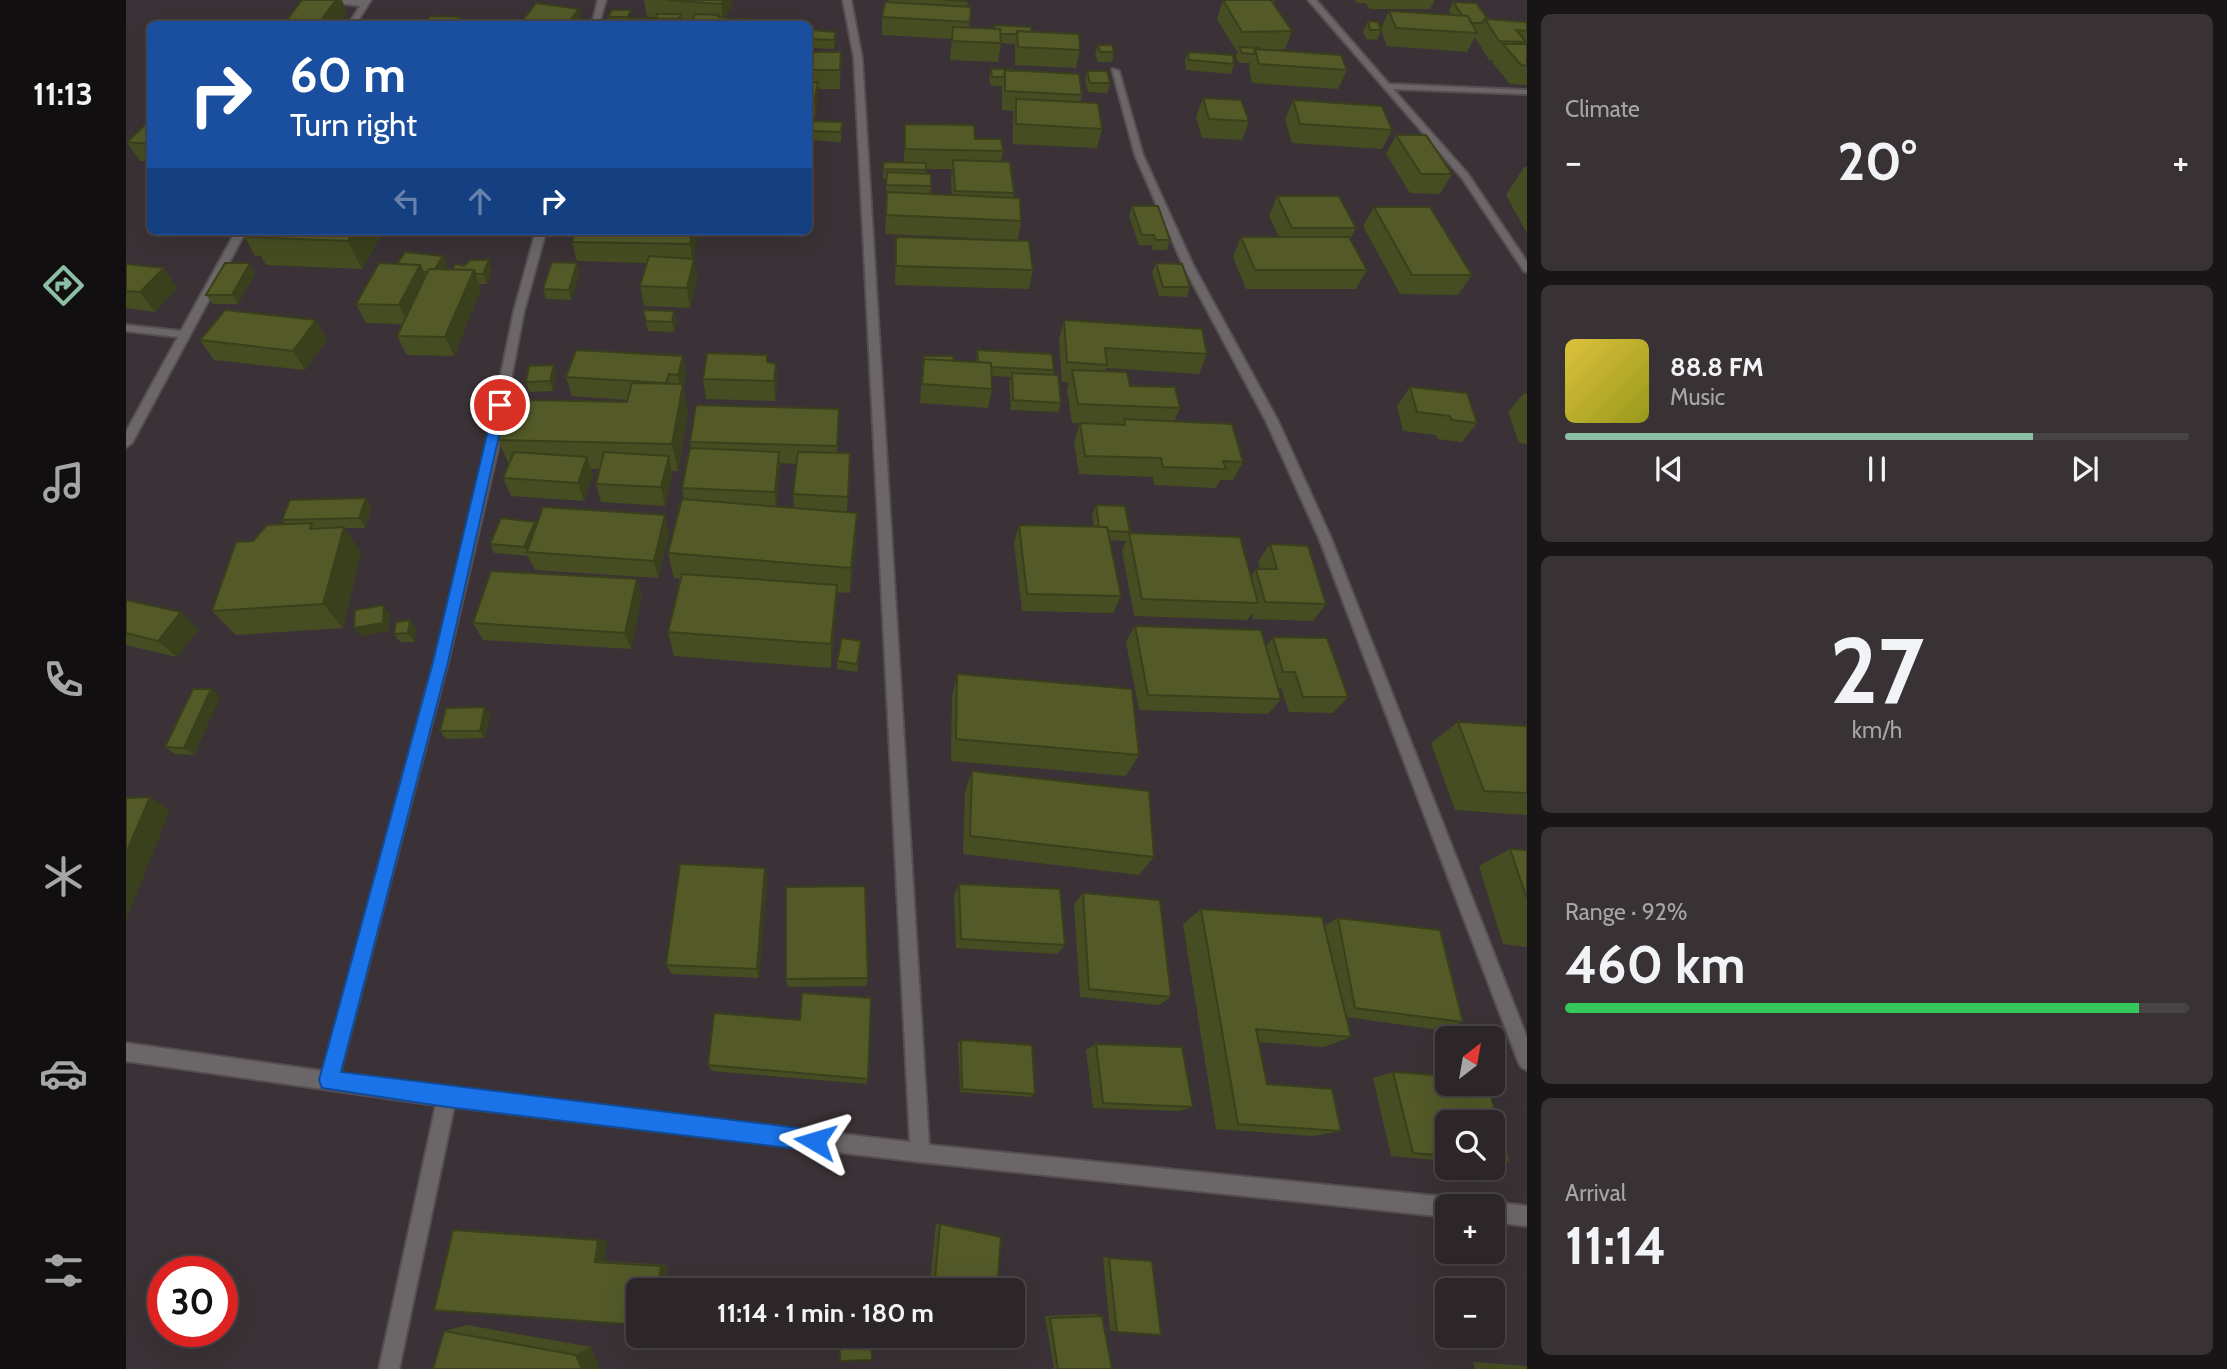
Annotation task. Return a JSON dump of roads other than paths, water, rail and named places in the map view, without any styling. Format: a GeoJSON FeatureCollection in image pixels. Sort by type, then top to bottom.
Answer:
{"type":"FeatureCollection","features":[{"type":"Feature","properties":{"kind":"street"},"geometry":{"type":"LineString","coordinates":[[318,0],[366,2],[355,21]]}},
{"type":"Feature","properties":{"kind":"street"},"geometry":{"type":"LineString","coordinates":[[596,21],[602,0]]}},
{"type":"Feature","properties":{"kind":"street"},"geometry":{"type":"LineString","coordinates":[[847,0],[859,72],[920,1153]]}},
{"type":"Feature","properties":{"kind":"street"},"geometry":{"type":"LineString","coordinates":[[1312,0],[1465,176],[1527,269]]}},
{"type":"Feature","properties":{"kind":"street"},"geometry":{"type":"LineString","coordinates":[[1115,71],[1139,155],[1188,265],[1272,422],[1325,538],[1527,1062]]}},
{"type":"Feature","properties":{"kind":"street"},"geometry":{"type":"LineString","coordinates":[[1386,86],[1527,92]]}},
{"type":"Feature","properties":{"kind":"street"},"geometry":{"type":"LineString","coordinates":[[126,443],[239,235]]}},
{"type":"Feature","properties":{"kind":"street"},"geometry":{"type":"LineString","coordinates":[[329,1080],[441,662],[491,453],[519,311],[540,235]]}},
{"type":"Feature","properties":{"kind":"street"},"geometry":{"type":"LineString","coordinates":[[126,328],[185,335]]}},
{"type":"Feature","properties":{"kind":"street"},"geometry":{"type":"LineString","coordinates":[[126,1052],[447,1097],[920,1153],[1435,1207]]}},
{"type":"Feature","properties":{"kind":"street"},"geometry":{"type":"LineString","coordinates":[[389,1369],[447,1097]]}},
{"type":"Feature","properties":{"kind":"street"},"geometry":{"type":"LineString","coordinates":[[1505,1213],[1527,1216]]}}]}
